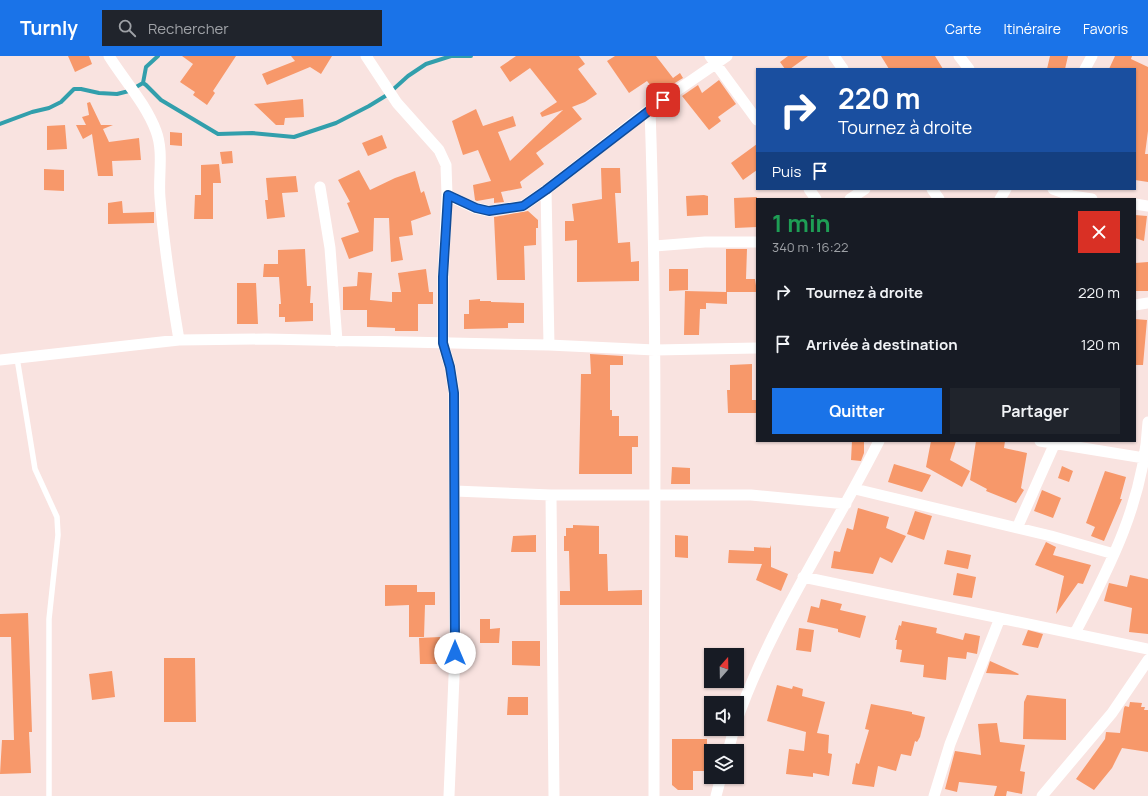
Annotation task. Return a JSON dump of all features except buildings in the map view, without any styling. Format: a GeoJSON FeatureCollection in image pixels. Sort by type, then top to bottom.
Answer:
{"type":"FeatureCollection","features":[{"type":"Feature","properties":{"kind":"street"},"geometry":{"type":"LineString","coordinates":[[109,56],[150,118],[157,132],[160,155],[160,191],[165,257],[180,340]]}},
{"type":"Feature","properties":{"kind":"street"},"geometry":{"type":"LineString","coordinates":[[366,56],[397,103],[439,150],[446,165],[448,195],[443,277],[443,343],[450,367],[454,393],[455,491],[455,653],[449,796]]}},
{"type":"Feature","properties":{"kind":"street"},"geometry":{"type":"LineString","coordinates":[[448,195],[476,208],[489,211],[523,206],[546,190],[713,60],[727,56]]}},
{"type":"Feature","properties":{"kind":"street"},"geometry":{"type":"LineString","coordinates":[[834,56],[842,68]]}},
{"type":"Feature","properties":{"kind":"street"},"geometry":{"type":"LineString","coordinates":[[959,56],[968,68]]}},
{"type":"Feature","properties":{"kind":"street"},"geometry":{"type":"LineString","coordinates":[[1086,68],[1092,56]]}},
{"type":"Feature","properties":{"kind":"street"},"geometry":{"type":"LineString","coordinates":[[713,60],[756,119]]}},
{"type":"Feature","properties":{"kind":"street"},"geometry":{"type":"LineString","coordinates":[[650,109],[655,246],[654,796]]}},
{"type":"Feature","properties":{"kind":"street"},"geometry":{"type":"LineString","coordinates":[[320,187],[330,248],[337,341]]}},
{"type":"Feature","properties":{"kind":"street"},"geometry":{"type":"LineString","coordinates":[[546,190],[549,345]]}},
{"type":"Feature","properties":{"kind":"street"},"geometry":{"type":"LineString","coordinates":[[852,198],[864,190]]}},
{"type":"Feature","properties":{"kind":"street"},"geometry":{"type":"LineString","coordinates":[[1055,190],[1071,197],[1082,198]]}},
{"type":"Feature","properties":{"kind":"street"},"geometry":{"type":"LineString","coordinates":[[1136,204],[1148,206]]}},
{"type":"Feature","properties":{"kind":"street"},"geometry":{"type":"LineString","coordinates":[[655,246],[705,242],[756,242]]}},
{"type":"Feature","properties":{"kind":"street"},"geometry":{"type":"LineString","coordinates":[[1136,305],[1148,303]]}},
{"type":"Feature","properties":{"kind":"street"},"geometry":{"type":"LineString","coordinates":[[0,360],[180,340],[549,345],[655,350],[756,348]]}},
{"type":"Feature","properties":{"kind":"street"},"geometry":{"type":"LineString","coordinates":[[1075,633],[1128,522],[1140,483],[1148,422]]}},
{"type":"Feature","properties":{"kind":"street"},"geometry":{"type":"LineString","coordinates":[[744,703],[759,666],[803,577],[855,489],[878,442]]}},
{"type":"Feature","properties":{"kind":"street"},"geometry":{"type":"LineString","coordinates":[[1045,442],[1144,458]]}},
{"type":"Feature","properties":{"kind":"street"},"geometry":{"type":"LineString","coordinates":[[1017,528],[1054,444]]}},
{"type":"Feature","properties":{"kind":"street"},"geometry":{"type":"LineString","coordinates":[[855,489],[1051,536],[1114,554]]}},
{"type":"Feature","properties":{"kind":"street"},"geometry":{"type":"LineString","coordinates":[[455,491],[551,494],[751,495],[846,504]]}},
{"type":"Feature","properties":{"kind":"street"},"geometry":{"type":"LineString","coordinates":[[551,494],[554,796]]}},
{"type":"Feature","properties":{"kind":"street"},"geometry":{"type":"LineString","coordinates":[[803,577],[1000,618],[1043,625],[1148,649]]}},
{"type":"Feature","properties":{"kind":"street"},"geometry":{"type":"LineString","coordinates":[[934,796],[950,744],[1000,618]]}},
{"type":"Feature","properties":{"kind":"street"},"geometry":{"type":"LineString","coordinates":[[1042,796],[1112,713],[1148,660]]}},
{"type":"Feature","properties":{"kind":"street"},"geometry":{"type":"LineString","coordinates":[[716,796],[719,784]]}},
{"type":"Feature","properties":{"kind":"lane"},"geometry":{"type":"LineString","coordinates":[[17,358],[35,469],[57,516],[58,535],[49,619],[49,796]]}},
{"type":"Feature","properties":{"kind":"waterway"},"geometry":{"type":"LineString","coordinates":[[143,83],[146,67],[158,56]]}},
{"type":"Feature","properties":{"kind":"waterway"},"geometry":{"type":"LineString","coordinates":[[143,83],[161,100],[218,134],[252,133],[294,137],[336,123],[369,106],[387,95],[408,76],[426,64],[451,56],[471,56]]}},
{"type":"Feature","properties":{"kind":"waterway"},"geometry":{"type":"LineString","coordinates":[[0,124],[32,112],[49,108],[61,102],[74,89],[117,94],[129,91],[143,83]]}},
{"type":"Feature","properties":{"kind":"route"},"geometry":{"type":"LineString","coordinates":[[455,653],[454,393],[450,367],[443,343],[443,277],[448,195],[476,208],[489,211],[523,206],[663,100]]}}]}
